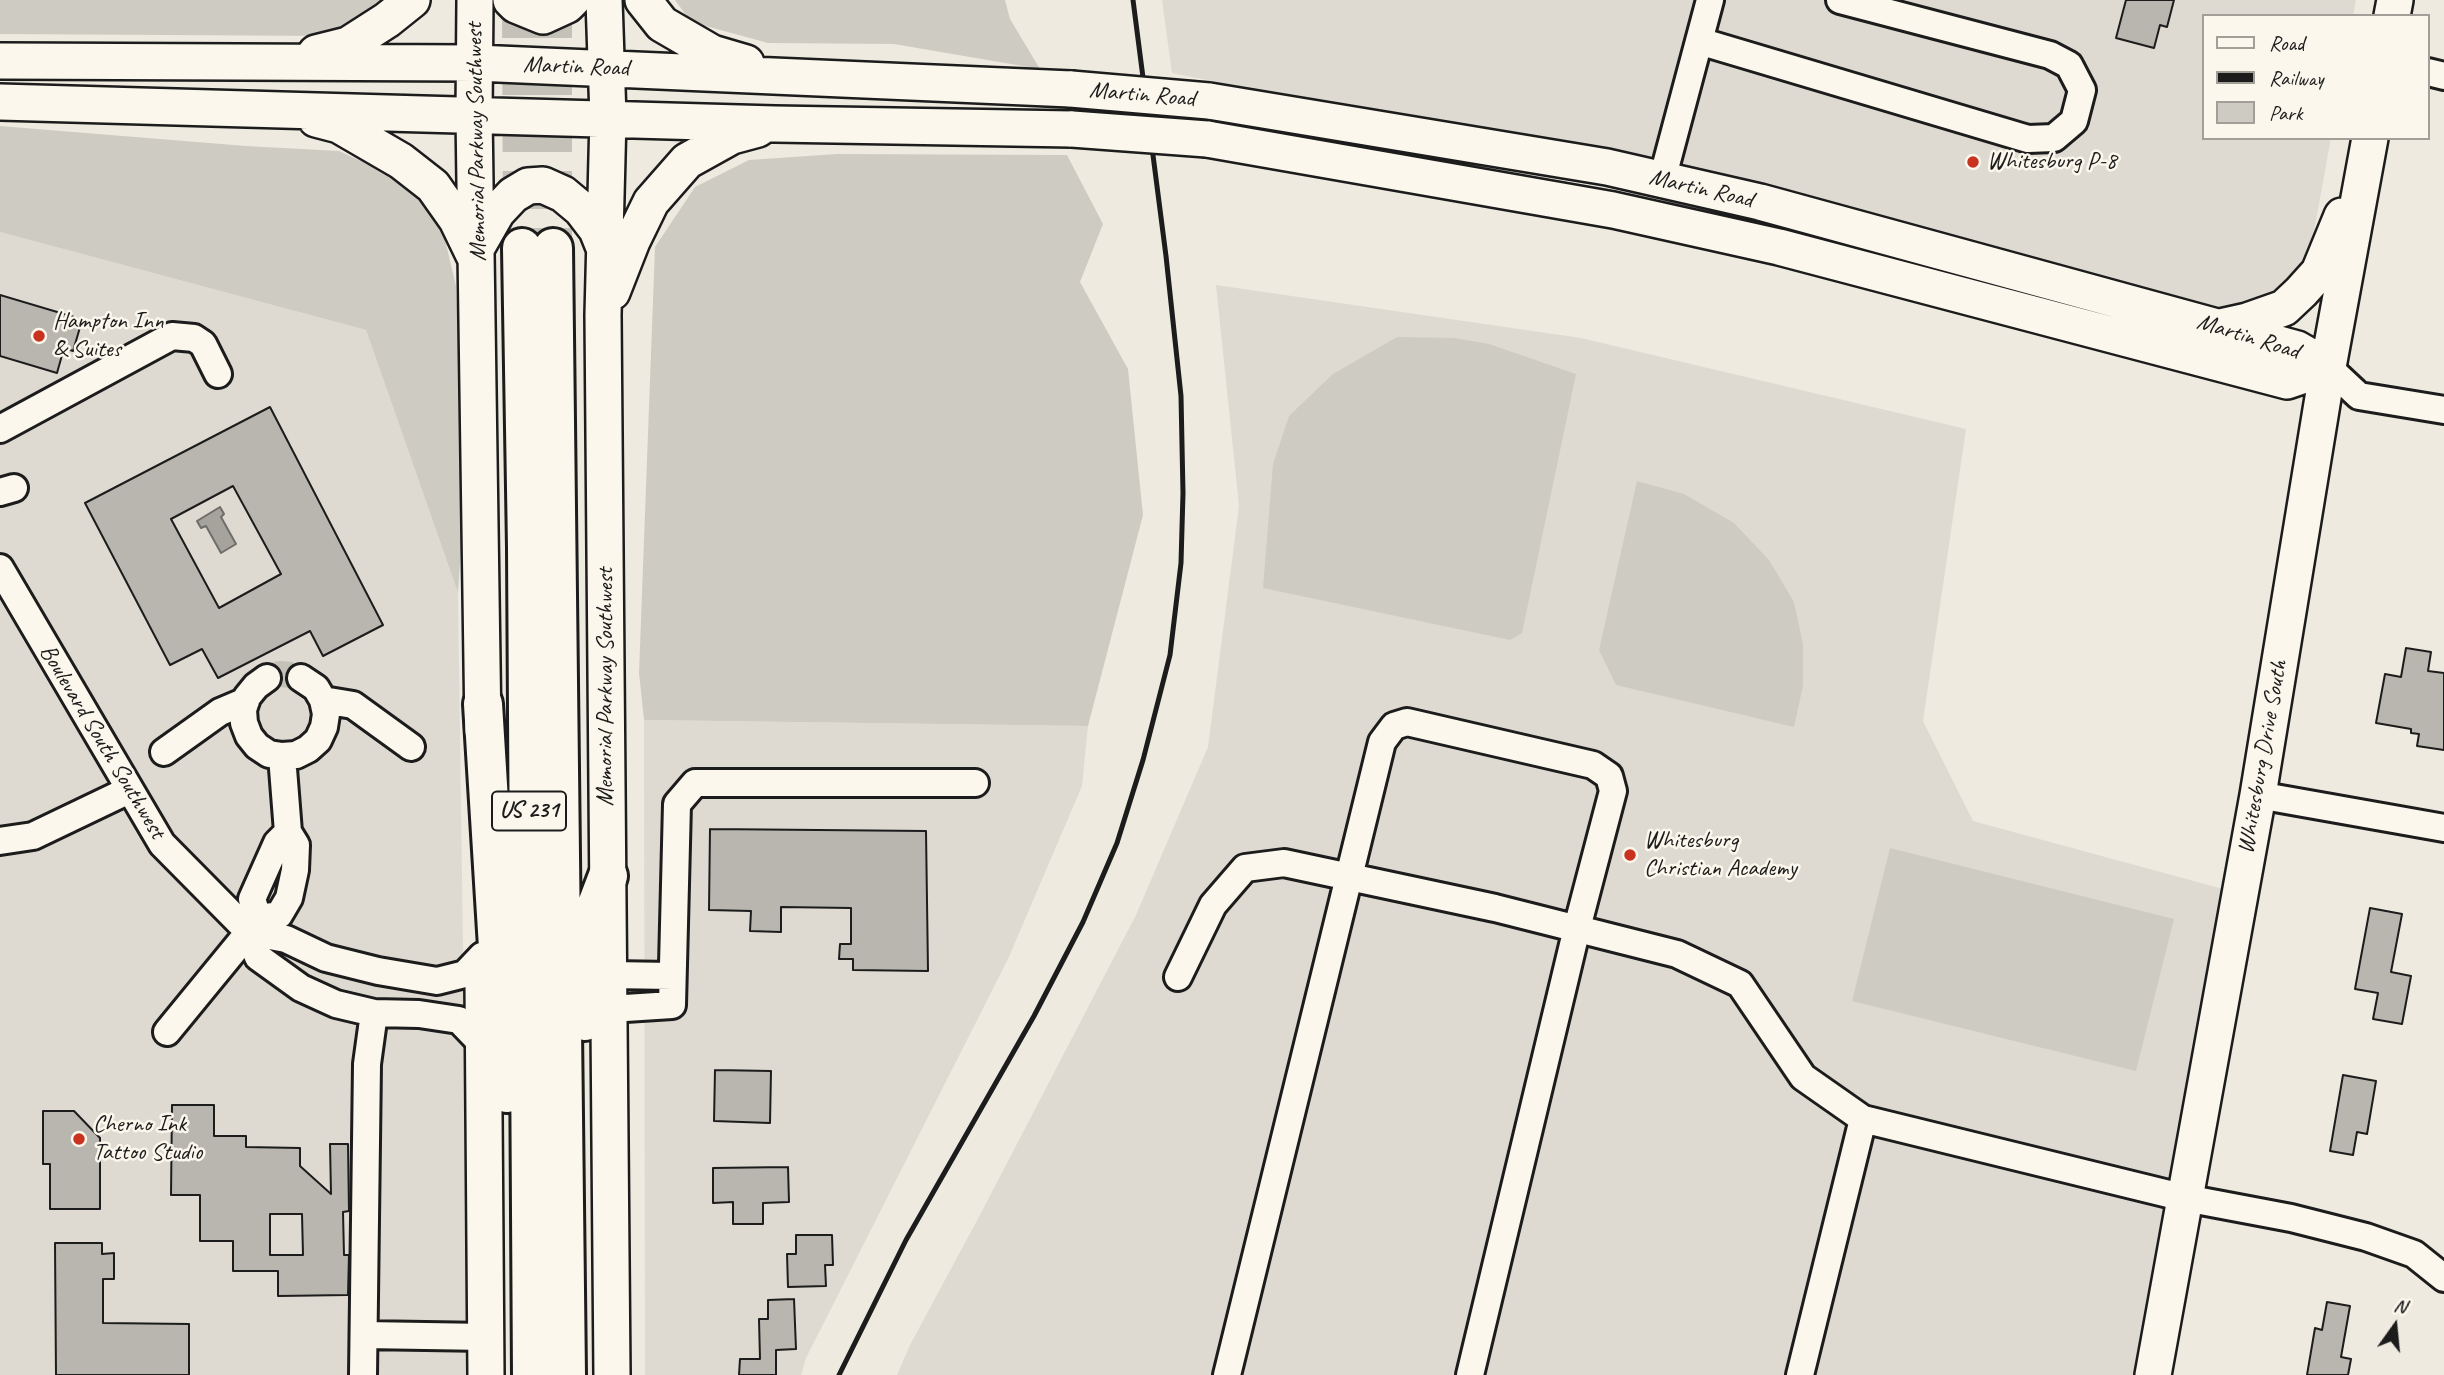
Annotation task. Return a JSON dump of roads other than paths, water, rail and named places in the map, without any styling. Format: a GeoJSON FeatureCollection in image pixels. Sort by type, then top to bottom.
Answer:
{"type":"FeatureCollection","features":[{"type":"Feature","properties":{"kind":"highway","name":"Memorial Parkway Southwest"},"geometry":{"type":"LineString","coordinates":[[538,248],[549,1285],[566,1375]]}},
{"type":"Feature","properties":{"kind":"highway"},"geometry":{"type":"LineString","coordinates":[[483,704],[516,1229],[549,1285]]}},
{"type":"Feature","properties":{"kind":"highway"},"geometry":{"type":"LineString","coordinates":[[549,1285],[580,1229],[579,1123],[592,918],[608,876]]}},
{"type":"Feature","properties":{"kind":"highway","name":"Memorial Parkway Southwest"},"geometry":{"type":"LineString","coordinates":[[532,1375],[549,1285]]}},
{"type":"Feature","properties":{"kind":"main road"},"geometry":{"type":"LineString","coordinates":[[283,62],[348,45],[412,0]]}},
{"type":"Feature","properties":{"kind":"main road","name":"Memorial Parkway Southwest"},"geometry":{"type":"LineString","coordinates":[[475,0],[474,115],[483,704],[482,956],[486,1375]]}},
{"type":"Feature","properties":{"kind":"main road"},"geometry":{"type":"LineString","coordinates":[[511,0],[516,5],[543,16],[568,5],[572,0]]}},
{"type":"Feature","properties":{"kind":"main road","name":"Memorial Parkway Southwest"},"geometry":{"type":"LineString","coordinates":[[604,0],[608,117],[603,315],[612,1375]]}},
{"type":"Feature","properties":{"kind":"main road"},"geometry":{"type":"LineString","coordinates":[[643,0],[662,24],[712,53],[786,76]]}},
{"type":"Feature","properties":{"kind":"main road","name":"Martin Road"},"geometry":{"type":"LineString","coordinates":[[0,61],[476,63],[1071,89],[1209,102],[1607,167],[1760,202],[2297,349],[2328,367]]}},
{"type":"Feature","properties":{"kind":"main road","name":"Martin Road"},"geometry":{"type":"LineString","coordinates":[[0,102],[608,117],[775,124],[1072,129],[1207,139],[1613,209],[1779,247],[2287,381],[2328,367]]}},
{"type":"Feature","properties":{"kind":"main road"},"geometry":{"type":"LineString","coordinates":[[278,109],[339,125],[401,161],[433,186],[478,255]]}},
{"type":"Feature","properties":{"kind":"main road"},"geometry":{"type":"LineString","coordinates":[[603,315],[632,241],[651,202],[687,161],[732,136],[775,124]]}},
{"type":"Feature","properties":{"kind":"main road"},"geometry":{"type":"LineString","coordinates":[[2220,327],[2284,308],[2319,272],[2369,148]]}},
{"type":"Feature","properties":{"kind":"main road","name":"Whitesburg Drive South"},"geometry":{"type":"LineString","coordinates":[[2153,1375],[2258,795],[2328,367],[2369,148]]}},
{"type":"Feature","properties":{"kind":"main road"},"geometry":{"type":"LineString","coordinates":[[478,255],[497,212],[513,195],[528,186],[543,185],[563,194],[580,209],[597,230],[605,250]]}},
{"type":"Feature","properties":{"kind":"street"},"geometry":{"type":"LineString","coordinates":[[1662,180],[1710,0]]}},
{"type":"Feature","properties":{"kind":"street"},"geometry":{"type":"LineString","coordinates":[[1699,41],[2028,139],[2054,138],[2074,121],[2082,90],[2069,65],[2060,60],[2050,55],[1840,0]]}},
{"type":"Feature","properties":{"kind":"street"},"geometry":{"type":"LineString","coordinates":[[5,421],[172,337],[194,338],[203,344],[218,374]]}},
{"type":"Feature","properties":{"kind":"street"},"geometry":{"type":"LineString","coordinates":[[2328,367],[2359,396],[2444,410]]}},
{"type":"Feature","properties":{"kind":"street","name":"Boulevard South Southwest"},"geometry":{"type":"LineString","coordinates":[[0,568],[162,845],[254,925],[258,957],[301,988],[337,1004],[374,1013],[419,1014],[460,1020],[484,1046]]}},
{"type":"Feature","properties":{"kind":"street"},"geometry":{"type":"LineString","coordinates":[[267,678],[256,686],[246,701],[244,723],[257,746],[269,754],[282,757],[296,755],[308,749],[318,740],[324,727],[326,714],[323,700],[316,688],[301,678]]}},
{"type":"Feature","properties":{"kind":"street"},"geometry":{"type":"LineString","coordinates":[[323,700],[353,705],[411,747]]}},
{"type":"Feature","properties":{"kind":"street"},"geometry":{"type":"LineString","coordinates":[[164,752],[220,712],[246,701]]}},
{"type":"Feature","properties":{"kind":"street"},"geometry":{"type":"LineString","coordinates":[[1227,1375],[1382,742],[1394,726],[1407,722],[1594,765],[1609,776],[1613,791],[1577,928],[1470,1375]]}},
{"type":"Feature","properties":{"kind":"street"},"geometry":{"type":"LineString","coordinates":[[167,1032],[254,925],[278,915],[289,898],[296,845],[288,832],[282,757]]}},
{"type":"Feature","properties":{"kind":"street"},"geometry":{"type":"LineString","coordinates":[[610,992],[671,1004],[677,804],[695,783],[975,783]]}},
{"type":"Feature","properties":{"kind":"street"},"geometry":{"type":"LineString","coordinates":[[0,841],[33,836],[129,790]]}},
{"type":"Feature","properties":{"kind":"street"},"geometry":{"type":"LineString","coordinates":[[2258,795],[2444,828]]}},
{"type":"Feature","properties":{"kind":"street"},"geometry":{"type":"LineString","coordinates":[[1178,977],[1213,905],[1245,868],[1284,863],[1495,908],[1676,954],[1740,984],[1803,1077],[1863,1119],[2185,1198],[2291,1218],[2366,1237],[2414,1254],[2444,1278]]}},
{"type":"Feature","properties":{"kind":"street"},"geometry":{"type":"LineString","coordinates":[[254,925],[326,958],[437,981],[465,974],[482,956]]}},
{"type":"Feature","properties":{"kind":"street"},"geometry":{"type":"LineString","coordinates":[[610,992],[672,976]]}},
{"type":"Feature","properties":{"kind":"street"},"geometry":{"type":"LineString","coordinates":[[363,1375],[367,1064],[374,1013]]}},
{"type":"Feature","properties":{"kind":"street"},"geometry":{"type":"LineString","coordinates":[[1800,1375],[1863,1119]]}},
{"type":"Feature","properties":{"kind":"street"},"geometry":{"type":"LineString","coordinates":[[363,1335],[487,1338]]}},
{"type":"Feature","properties":{"kind":"tunnel"},"geometry":{"type":"LineString","coordinates":[[521,0],[522,248]]}},
{"type":"Feature","properties":{"kind":"tunnel"},"geometry":{"type":"LineString","coordinates":[[553,0],[553,248]]}},
{"type":"Feature","properties":{"kind":"tunnel"},"geometry":{"type":"LineString","coordinates":[[267,678],[280,674],[301,678]]}},
{"type":"Feature","properties":{"kind":"railway"},"geometry":{"type":"LineString","coordinates":[[839,1375],[906,1240],[1034,1016],[1083,922],[1117,843],[1143,760],[1170,655],[1181,563],[1181,396],[1133,0]]}},
{"type":"Feature","properties":{"kind":"place","name":"Whitesburg P-8"},"geometry":{"type":"Point","coordinates":[1973,162]}},
{"type":"Feature","properties":{"kind":"place","name":"Hampton Inn & Suites"},"geometry":{"type":"Point","coordinates":[39,336]}},
{"type":"Feature","properties":{"kind":"place","name":"Whitesburg Christian Academy"},"geometry":{"type":"Point","coordinates":[1630,855]}},
{"type":"Feature","properties":{"kind":"place","name":"Cherno Ink Tattoo Studio"},"geometry":{"type":"Point","coordinates":[79,1139]}}]}
